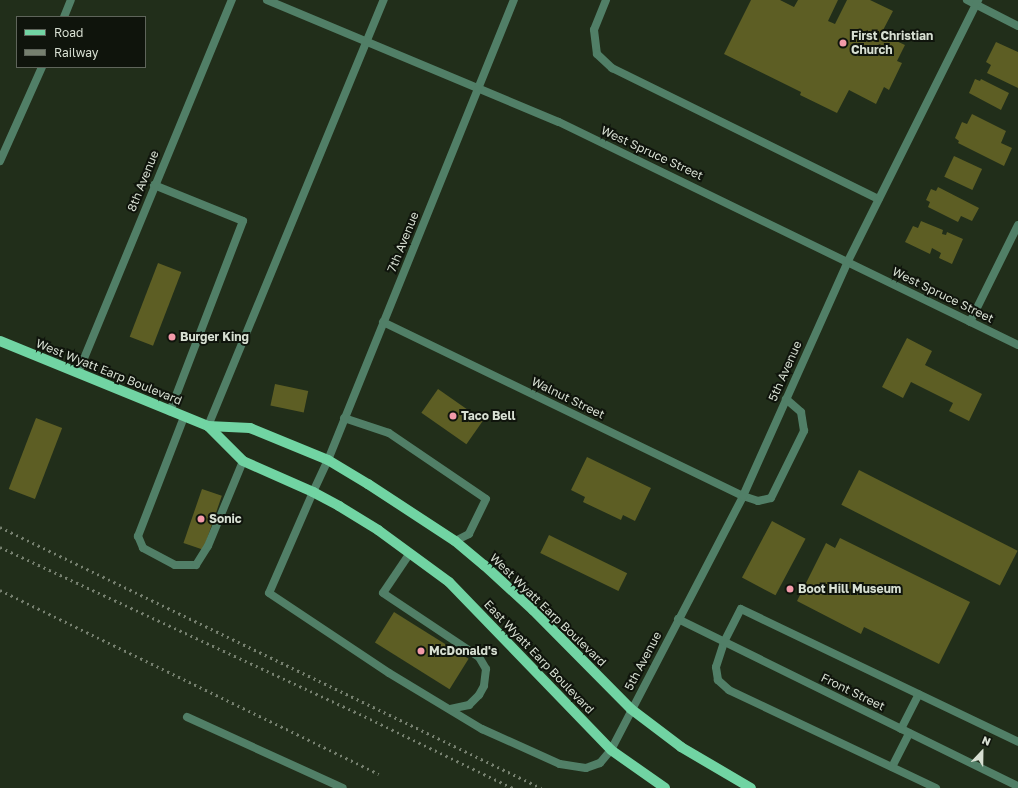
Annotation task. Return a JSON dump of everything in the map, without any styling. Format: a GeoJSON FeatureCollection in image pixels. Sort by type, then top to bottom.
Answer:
{"type":"FeatureCollection","features":[{"type":"Feature","properties":{"kind":"main road","name":"West Wyatt Earp Boulevard"},"geometry":{"type":"LineString","coordinates":[[0,341],[208,426],[250,428],[328,460],[412,511],[455,542],[533,610],[631,709],[681,747],[751,788]]}},
{"type":"Feature","properties":{"kind":"main road","name":"West Wyatt Earp Boulevard"},"geometry":{"type":"LineString","coordinates":[[208,426],[243,461],[313,492],[378,530],[448,582]]}},
{"type":"Feature","properties":{"kind":"main road","name":"East Wyatt Earp Boulevard"},"geometry":{"type":"LineString","coordinates":[[448,582],[610,750]]}},
{"type":"Feature","properties":{"kind":"main road"},"geometry":{"type":"LineString","coordinates":[[610,750],[665,788]]}},
{"type":"Feature","properties":{"kind":"street"},"geometry":{"type":"LineString","coordinates":[[64,16],[71,0]]}},
{"type":"Feature","properties":{"kind":"street","name":"8th Avenue"},"geometry":{"type":"LineString","coordinates":[[78,373],[154,185],[232,0]]}},
{"type":"Feature","properties":{"kind":"street","name":"West Spruce Street"},"geometry":{"type":"LineString","coordinates":[[267,0],[480,88],[635,158],[1018,345]]}},
{"type":"Feature","properties":{"kind":"street"},"geometry":{"type":"LineString","coordinates":[[208,426],[384,0]]}},
{"type":"Feature","properties":{"kind":"street","name":"7th Avenue"},"geometry":{"type":"LineString","coordinates":[[450,709],[389,673],[269,594],[328,460],[383,322],[480,88],[514,0]]}},
{"type":"Feature","properties":{"kind":"street"},"geometry":{"type":"LineString","coordinates":[[606,0],[594,30],[597,54],[612,68],[878,199]]}},
{"type":"Feature","properties":{"kind":"street"},"geometry":{"type":"LineString","coordinates":[[967,0],[977,2],[1018,26]]}},
{"type":"Feature","properties":{"kind":"street","name":"5th Avenue"},"geometry":{"type":"LineString","coordinates":[[450,709],[482,728],[560,764],[586,768],[600,763],[610,750],[743,496],[848,261],[977,2]]}},
{"type":"Feature","properties":{"kind":"street"},"geometry":{"type":"LineString","coordinates":[[0,161],[42,68]]}},
{"type":"Feature","properties":{"kind":"street"},"geometry":{"type":"LineString","coordinates":[[154,185],[243,221],[170,411]]}},
{"type":"Feature","properties":{"kind":"street"},"geometry":{"type":"LineString","coordinates":[[970,322],[1018,225]]}},
{"type":"Feature","properties":{"kind":"street","name":"Walnut Street"},"geometry":{"type":"LineString","coordinates":[[383,322],[758,502],[771,498],[804,431],[801,412],[786,399]]}},
{"type":"Feature","properties":{"kind":"street"},"geometry":{"type":"LineString","coordinates":[[184,417],[138,536],[143,548],[175,565],[196,565],[208,546],[243,461]]}},
{"type":"Feature","properties":{"kind":"street"},"geometry":{"type":"LineString","coordinates":[[344,418],[389,433],[486,499],[469,534],[455,542]]}},
{"type":"Feature","properties":{"kind":"street"},"geometry":{"type":"LineString","coordinates":[[410,553],[383,593],[480,657],[486,669],[484,686],[479,695],[468,705],[450,709]]}},
{"type":"Feature","properties":{"kind":"street"},"geometry":{"type":"LineString","coordinates":[[936,788],[729,690],[718,680],[716,667],[724,642],[741,609],[1018,742]]}},
{"type":"Feature","properties":{"kind":"street","name":"Front Street"},"geometry":{"type":"LineString","coordinates":[[678,619],[1015,786]]}},
{"type":"Feature","properties":{"kind":"street"},"geometry":{"type":"LineString","coordinates":[[892,767],[919,694]]}},
{"type":"Feature","properties":{"kind":"street"},"geometry":{"type":"LineString","coordinates":[[187,718],[343,788]]}},
{"type":"Feature","properties":{"kind":"building"},"geometry":{"type":"Polygon","coordinates":[[[751,0],[780,0],[794,7],[798,0],[838,0],[828,21],[835,24],[847,0],[870,0],[893,11],[881,34],[905,45],[897,61],[902,63],[889,90],[884,87],[876,104],[849,90],[837,113],[800,95],[801,92],[724,54],[751,0]]]}},
{"type":"Feature","properties":{"kind":"building"},"geometry":{"type":"Polygon","coordinates":[[[996,42],[1018,52],[1018,88],[987,73],[991,65],[986,62],[996,42]]]}},
{"type":"Feature","properties":{"kind":"building"},"geometry":{"type":"Polygon","coordinates":[[[975,79],[980,81],[981,79],[1009,93],[1001,110],[969,93],[975,79]]]}},
{"type":"Feature","properties":{"kind":"building"},"geometry":{"type":"Polygon","coordinates":[[[972,114],[1006,131],[1001,143],[1012,148],[1004,166],[958,143],[959,141],[955,138],[962,122],[967,124],[972,114]]]}},
{"type":"Feature","properties":{"kind":"building"},"geometry":{"type":"Polygon","coordinates":[[[954,156],[982,169],[972,190],[944,177],[954,156]]]}},
{"type":"Feature","properties":{"kind":"building"},"geometry":{"type":"Polygon","coordinates":[[[938,187],[979,208],[972,221],[961,216],[958,222],[928,207],[930,202],[926,200],[931,189],[936,191],[938,187]]]}},
{"type":"Feature","properties":{"kind":"building"},"geometry":{"type":"Polygon","coordinates":[[[921,221],[943,230],[942,234],[946,235],[947,232],[963,239],[952,264],[939,258],[941,253],[932,248],[930,254],[905,242],[913,226],[918,228],[921,221]]]}},
{"type":"Feature","properties":{"kind":"building"},"geometry":{"type":"Polygon","coordinates":[[[158,263],[181,272],[153,346],[130,337],[158,263]]]}},
{"type":"Feature","properties":{"kind":"building"},"geometry":{"type":"Polygon","coordinates":[[[907,338],[932,351],[925,365],[982,394],[969,421],[949,411],[953,403],[911,382],[903,398],[882,387],[907,338]]]}},
{"type":"Feature","properties":{"kind":"building"},"geometry":{"type":"Polygon","coordinates":[[[275,384],[308,391],[304,413],[270,406],[275,384]]]}},
{"type":"Feature","properties":{"kind":"building","name":"Taco Bell"},"geometry":{"type":"Polygon","coordinates":[[[438,389],[483,421],[466,444],[421,413],[438,389]]]}},
{"type":"Feature","properties":{"kind":"building"},"geometry":{"type":"Polygon","coordinates":[[[36,418],[62,428],[35,499],[9,489],[36,418]]]}},
{"type":"Feature","properties":{"kind":"building"},"geometry":{"type":"Polygon","coordinates":[[[587,457],[651,488],[635,521],[623,515],[621,520],[583,502],[585,497],[571,490],[587,457]]]}},
{"type":"Feature","properties":{"kind":"building"},"geometry":{"type":"Polygon","coordinates":[[[859,470],[1018,551],[1000,586],[841,505],[859,470]]]}},
{"type":"Feature","properties":{"kind":"building","name":"Sonic"},"geometry":{"type":"Polygon","coordinates":[[[202,489],[222,496],[203,550],[183,543],[202,489]]]}},
{"type":"Feature","properties":{"kind":"building"},"geometry":{"type":"Polygon","coordinates":[[[772,521],[806,539],[776,595],[742,578],[772,521]]]}},
{"type":"Feature","properties":{"kind":"building"},"geometry":{"type":"Polygon","coordinates":[[[549,535],[627,573],[618,591],[540,553],[549,535]]]}},
{"type":"Feature","properties":{"kind":"building"},"geometry":{"type":"Polygon","coordinates":[[[840,538],[970,602],[939,664],[864,627],[861,634],[797,601],[826,543],[835,548],[840,538]]]}},
{"type":"Feature","properties":{"kind":"building","name":"McDonald's"},"geometry":{"type":"Polygon","coordinates":[[[394,612],[469,659],[450,689],[375,643],[394,612]]]}},
{"type":"Feature","properties":{"kind":"railway"},"geometry":{"type":"LineString","coordinates":[[0,527],[541,788]]}},
{"type":"Feature","properties":{"kind":"railway"},"geometry":{"type":"LineString","coordinates":[[0,547],[370,719],[513,788]]}},
{"type":"Feature","properties":{"kind":"railway"},"geometry":{"type":"LineString","coordinates":[[0,590],[379,774]]}},
{"type":"Feature","properties":{"kind":"place","name":"First Christian Church"},"geometry":{"type":"Point","coordinates":[843,43]}},
{"type":"Feature","properties":{"kind":"place","name":"Burger King"},"geometry":{"type":"Point","coordinates":[172,337]}},
{"type":"Feature","properties":{"kind":"place","name":"Taco Bell"},"geometry":{"type":"Point","coordinates":[453,416]}},
{"type":"Feature","properties":{"kind":"place","name":"Sonic"},"geometry":{"type":"Point","coordinates":[201,519]}},
{"type":"Feature","properties":{"kind":"place","name":"Boot Hill Museum"},"geometry":{"type":"Point","coordinates":[790,589]}},
{"type":"Feature","properties":{"kind":"place","name":"McDonald's"},"geometry":{"type":"Point","coordinates":[421,651]}}]}
